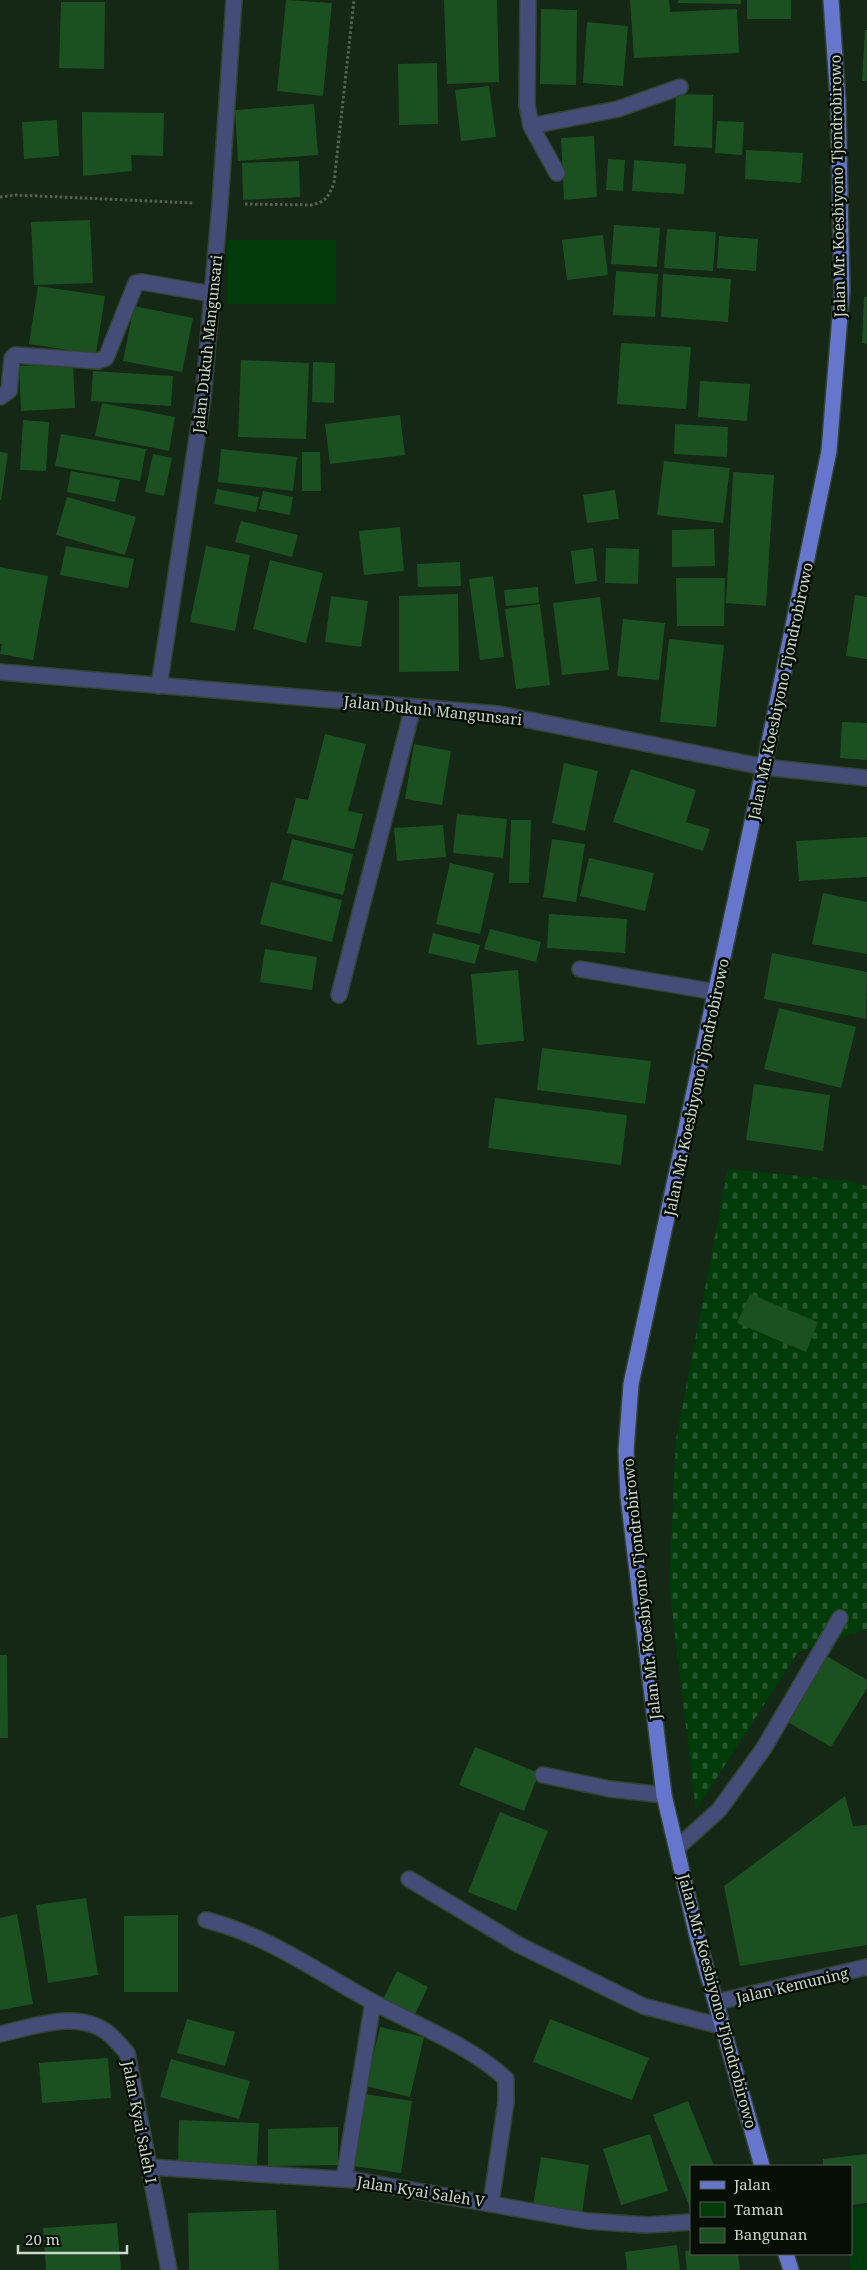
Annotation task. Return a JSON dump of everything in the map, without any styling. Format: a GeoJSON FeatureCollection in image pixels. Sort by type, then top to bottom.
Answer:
{"type":"FeatureCollection","features":[{"type":"Feature","properties":{"kind":"main road","name":"Jalan Mr. Koesbiyono Tjondrobirowo"},"geometry":{"type":"LineString","coordinates":[[762,2165],[697,1936],[678,1847],[664,1795],[628,1496],[626,1451],[631,1384],[764,767],[829,451],[842,291],[838,101],[831,0]]}},
{"type":"Feature","properties":{"kind":"main road"},"geometry":{"type":"LineString","coordinates":[[786,2255],[791,2270]]}},
{"type":"Feature","properties":{"kind":"street","name":"Jalan Dukuh Mangunsari"},"geometry":{"type":"LineString","coordinates":[[159,686],[203,399],[220,204],[234,0]]}},
{"type":"Feature","properties":{"kind":"street"},"geometry":{"type":"LineString","coordinates":[[528,0],[528,105],[531,126],[557,173]]}},
{"type":"Feature","properties":{"kind":"street"},"geometry":{"type":"LineString","coordinates":[[531,126],[618,109],[680,87]]}},
{"type":"Feature","properties":{"kind":"street"},"geometry":{"type":"LineString","coordinates":[[0,397],[9,390],[12,358],[15,355],[98,361],[106,358],[136,283],[142,282],[212,294]]}},
{"type":"Feature","properties":{"kind":"street","name":"Jalan Dukuh Mangunsari"},"geometry":{"type":"LineString","coordinates":[[0,672],[500,714],[764,767],[867,778]]}},
{"type":"Feature","properties":{"kind":"street"},"geometry":{"type":"LineString","coordinates":[[339,995],[413,707]]}},
{"type":"Feature","properties":{"kind":"street"},"geometry":{"type":"LineString","coordinates":[[580,969],[716,992]]}},
{"type":"Feature","properties":{"kind":"street"},"geometry":{"type":"LineString","coordinates":[[678,1847],[719,1810],[764,1748],[840,1618]]}},
{"type":"Feature","properties":{"kind":"street"},"geometry":{"type":"LineString","coordinates":[[543,1775],[610,1789],[664,1795]]}},
{"type":"Feature","properties":{"kind":"street"},"geometry":{"type":"LineString","coordinates":[[409,1879],[520,1945],[643,2006],[724,2027]]}},
{"type":"Feature","properties":{"kind":"street"},"geometry":{"type":"LineString","coordinates":[[206,1920],[259,1938],[373,2002],[452,2043],[497,2070],[506,2079],[506,2102],[491,2203]]}},
{"type":"Feature","properties":{"kind":"street","name":"Jalan Kemuning"},"geometry":{"type":"LineString","coordinates":[[717,2002],[867,1968]]}},
{"type":"Feature","properties":{"kind":"street"},"geometry":{"type":"LineString","coordinates":[[344,2179],[373,2002]]}},
{"type":"Feature","properties":{"kind":"street","name":"Jalan Kyai Saleh I"},"geometry":{"type":"LineString","coordinates":[[0,2034],[67,2020],[92,2024],[108,2033],[127,2053],[169,2270]]}},
{"type":"Feature","properties":{"kind":"street","name":"Jalan Kyai Saleh V"},"geometry":{"type":"LineString","coordinates":[[149,2168],[344,2179],[587,2221],[647,2225],[690,2222]]}},
{"type":"Feature","properties":{"kind":"path"},"geometry":{"type":"LineString","coordinates":[[0,197],[16,195],[220,204],[320,204],[328,198],[334,183],[354,0]]}},
{"type":"Feature","properties":{"kind":"green space"},"geometry":{"type":"Polygon","coordinates":[[[228,240],[336,240],[336,304],[227,304],[228,240]]]}},
{"type":"Feature","properties":{"kind":"green space"},"geometry":{"type":"Polygon","coordinates":[[[728,1169],[850,1181],[867,1186],[867,1629],[798,1652],[696,1810],[669,1585],[676,1439],[728,1169]]]}},
{"type":"Feature","properties":{"kind":"green space"},"geometry":{"type":"Polygon","coordinates":[[[867,2206],[867,2270],[851,2270],[849,2255],[852,2255],[852,2208],[867,2206]]]}},
{"type":"Feature","properties":{"kind":"building"},"geometry":{"type":"Polygon","coordinates":[[[286,0],[332,3],[323,96],[277,91],[286,0]]]}},
{"type":"Feature","properties":{"kind":"building"},"geometry":{"type":"Polygon","coordinates":[[[444,0],[497,0],[499,82],[447,84],[444,0]]]}},
{"type":"Feature","properties":{"kind":"building"},"geometry":{"type":"Polygon","coordinates":[[[630,0],[669,0],[670,12],[737,9],[739,53],[634,58],[630,0]]]}},
{"type":"Feature","properties":{"kind":"building"},"geometry":{"type":"Polygon","coordinates":[[[678,0],[741,0],[741,4],[678,3],[678,0]]]}},
{"type":"Feature","properties":{"kind":"building"},"geometry":{"type":"Polygon","coordinates":[[[747,0],[791,0],[791,19],[747,19],[747,0]]]}},
{"type":"Feature","properties":{"kind":"building"},"geometry":{"type":"Polygon","coordinates":[[[61,2],[105,2],[104,69],[59,68],[61,2]]]}},
{"type":"Feature","properties":{"kind":"building"},"geometry":{"type":"Polygon","coordinates":[[[541,9],[577,10],[576,85],[540,84],[541,9]]]}},
{"type":"Feature","properties":{"kind":"building"},"geometry":{"type":"Polygon","coordinates":[[[587,22],[628,26],[623,86],[583,83],[587,22]]]}},
{"type":"Feature","properties":{"kind":"building"},"geometry":{"type":"Polygon","coordinates":[[[865,30],[867,30],[867,81],[862,81],[865,30]]]}},
{"type":"Feature","properties":{"kind":"building"},"geometry":{"type":"Polygon","coordinates":[[[437,63],[438,124],[399,125],[398,64],[437,63]]]}},
{"type":"Feature","properties":{"kind":"building"},"geometry":{"type":"Polygon","coordinates":[[[489,86],[496,137],[461,141],[455,90],[489,86]]]}},
{"type":"Feature","properties":{"kind":"building"},"geometry":{"type":"Polygon","coordinates":[[[676,94],[713,95],[712,148],[674,146],[676,94]]]}},
{"type":"Feature","properties":{"kind":"building"},"geometry":{"type":"Polygon","coordinates":[[[314,104],[318,155],[238,161],[235,110],[314,104]]]}},
{"type":"Feature","properties":{"kind":"building"},"geometry":{"type":"Polygon","coordinates":[[[82,112],[164,113],[163,156],[131,155],[132,171],[83,176],[82,112]]]}},
{"type":"Feature","properties":{"kind":"building"},"geometry":{"type":"Polygon","coordinates":[[[57,120],[59,156],[24,159],[22,122],[57,120]]]}},
{"type":"Feature","properties":{"kind":"building"},"geometry":{"type":"Polygon","coordinates":[[[717,121],[744,122],[742,155],[715,153],[717,121]]]}},
{"type":"Feature","properties":{"kind":"building"},"geometry":{"type":"Polygon","coordinates":[[[594,136],[597,197],[564,200],[561,138],[594,136]]]}},
{"type":"Feature","properties":{"kind":"building"},"geometry":{"type":"Polygon","coordinates":[[[746,150],[803,153],[801,183],[745,179],[746,150]]]}},
{"type":"Feature","properties":{"kind":"building"},"geometry":{"type":"Polygon","coordinates":[[[608,159],[625,160],[623,191],[606,190],[608,159]]]}},
{"type":"Feature","properties":{"kind":"building"},"geometry":{"type":"Polygon","coordinates":[[[634,160],[686,164],[684,194],[632,191],[634,160]]]}},
{"type":"Feature","properties":{"kind":"building"},"geometry":{"type":"Polygon","coordinates":[[[299,161],[300,197],[243,200],[242,163],[299,161]]]}},
{"type":"Feature","properties":{"kind":"building"},"geometry":{"type":"Polygon","coordinates":[[[90,220],[93,283],[34,285],[31,222],[90,220]]]}},
{"type":"Feature","properties":{"kind":"building"},"geometry":{"type":"Polygon","coordinates":[[[614,225],[660,228],[657,267],[611,264],[614,225]]]}},
{"type":"Feature","properties":{"kind":"building"},"geometry":{"type":"Polygon","coordinates":[[[667,229],[716,232],[713,271],[664,268],[667,229]]]}},
{"type":"Feature","properties":{"kind":"building"},"geometry":{"type":"Polygon","coordinates":[[[603,235],[608,275],[567,280],[562,240],[603,235]]]}},
{"type":"Feature","properties":{"kind":"building"},"geometry":{"type":"Polygon","coordinates":[[[719,236],[758,239],[756,271],[717,268],[719,236]]]}},
{"type":"Feature","properties":{"kind":"building"},"geometry":{"type":"Polygon","coordinates":[[[616,271],[658,274],[655,317],[613,315],[616,271]]]}},
{"type":"Feature","properties":{"kind":"building"},"geometry":{"type":"Polygon","coordinates":[[[663,274],[731,279],[728,322],[661,317],[663,274]]]}},
{"type":"Feature","properties":{"kind":"building"},"geometry":{"type":"Polygon","coordinates":[[[38,286],[105,296],[96,354],[29,344],[38,286]]]}},
{"type":"Feature","properties":{"kind":"building"},"geometry":{"type":"Polygon","coordinates":[[[864,297],[867,297],[867,344],[862,343],[864,297]]]}},
{"type":"Feature","properties":{"kind":"building"},"geometry":{"type":"Polygon","coordinates":[[[134,306],[193,318],[182,372],[123,361],[134,306]]]}},
{"type":"Feature","properties":{"kind":"building"},"geometry":{"type":"Polygon","coordinates":[[[621,343],[691,347],[686,409],[617,404],[621,343]]]}},
{"type":"Feature","properties":{"kind":"building"},"geometry":{"type":"Polygon","coordinates":[[[241,360],[309,363],[306,439],[238,437],[241,360]]]}},
{"type":"Feature","properties":{"kind":"building"},"geometry":{"type":"Polygon","coordinates":[[[313,362],[335,363],[334,403],[312,402],[313,362]]]}},
{"type":"Feature","properties":{"kind":"building"},"geometry":{"type":"Polygon","coordinates":[[[73,363],[75,408],[21,411],[19,366],[73,363]]]}},
{"type":"Feature","properties":{"kind":"building"},"geometry":{"type":"Polygon","coordinates":[[[93,371],[173,376],[171,406],[91,401],[93,371]]]}},
{"type":"Feature","properties":{"kind":"building"},"geometry":{"type":"Polygon","coordinates":[[[700,381],[750,384],[747,421],[698,417],[700,381]]]}},
{"type":"Feature","properties":{"kind":"building"},"geometry":{"type":"Polygon","coordinates":[[[102,403],[175,417],[169,451],[95,436],[102,403]]]}},
{"type":"Feature","properties":{"kind":"building"},"geometry":{"type":"Polygon","coordinates":[[[400,415],[405,455],[330,464],[325,424],[400,415]]]}},
{"type":"Feature","properties":{"kind":"building"},"geometry":{"type":"Polygon","coordinates":[[[23,420],[49,422],[46,471],[20,470],[23,420]]]}},
{"type":"Feature","properties":{"kind":"building"},"geometry":{"type":"Polygon","coordinates":[[[675,424],[728,427],[727,457],[674,454],[675,424]]]}},
{"type":"Feature","properties":{"kind":"building"},"geometry":{"type":"Polygon","coordinates":[[[61,434],[146,449],[140,481],[55,466],[61,434]]]}},
{"type":"Feature","properties":{"kind":"building"},"geometry":{"type":"Polygon","coordinates":[[[221,449],[297,457],[293,491],[218,482],[221,449]]]}},
{"type":"Feature","properties":{"kind":"building"},"geometry":{"type":"Polygon","coordinates":[[[0,452],[8,453],[1,500],[0,500],[0,452]]]}},
{"type":"Feature","properties":{"kind":"building"},"geometry":{"type":"Polygon","coordinates":[[[302,452],[320,452],[321,491],[302,491],[302,452]]]}},
{"type":"Feature","properties":{"kind":"building"},"geometry":{"type":"Polygon","coordinates":[[[153,454],[172,458],[164,496],[145,492],[153,454]]]}},
{"type":"Feature","properties":{"kind":"building"},"geometry":{"type":"Polygon","coordinates":[[[664,461],[730,468],[723,523],[657,515],[664,461]]]}},
{"type":"Feature","properties":{"kind":"building"},"geometry":{"type":"Polygon","coordinates":[[[71,471],[120,480],[115,502],[67,492],[71,471]]]}},
{"type":"Feature","properties":{"kind":"building"},"geometry":{"type":"Polygon","coordinates":[[[733,472],[774,475],[766,606],[726,603],[733,472]]]}},
{"type":"Feature","properties":{"kind":"building"},"geometry":{"type":"Polygon","coordinates":[[[217,489],[259,497],[256,512],[214,504],[217,489]]]}},
{"type":"Feature","properties":{"kind":"building"},"geometry":{"type":"Polygon","coordinates":[[[615,490],[619,519],[587,523],[583,495],[615,490]]]}},
{"type":"Feature","properties":{"kind":"building"},"geometry":{"type":"Polygon","coordinates":[[[263,491],[293,497],[290,515],[259,509],[263,491]]]}},
{"type":"Feature","properties":{"kind":"building"},"geometry":{"type":"Polygon","coordinates":[[[67,497],[136,517],[125,555],[56,535],[67,497]]]}},
{"type":"Feature","properties":{"kind":"building"},"geometry":{"type":"Polygon","coordinates":[[[241,521],[298,535],[292,557],[235,542],[241,521]]]}},
{"type":"Feature","properties":{"kind":"building"},"geometry":{"type":"Polygon","coordinates":[[[400,527],[404,571],[364,575],[359,531],[400,527]]]}},
{"type":"Feature","properties":{"kind":"building"},"geometry":{"type":"Polygon","coordinates":[[[714,529],[715,566],[672,567],[672,530],[714,529]]]}},
{"type":"Feature","properties":{"kind":"building"},"geometry":{"type":"Polygon","coordinates":[[[66,546],[134,559],[128,588],[60,575],[66,546]]]}},
{"type":"Feature","properties":{"kind":"building"},"geometry":{"type":"Polygon","coordinates":[[[206,546],[250,555],[235,631],[190,622],[206,546]]]}},
{"type":"Feature","properties":{"kind":"building"},"geometry":{"type":"Polygon","coordinates":[[[593,548],[597,581],[575,584],[571,551],[593,548]]]}},
{"type":"Feature","properties":{"kind":"building"},"geometry":{"type":"Polygon","coordinates":[[[606,548],[639,549],[638,584],[605,583],[606,548]]]}},
{"type":"Feature","properties":{"kind":"building"},"geometry":{"type":"Polygon","coordinates":[[[270,560],[323,573],[306,643],[253,629],[270,560]]]}},
{"type":"Feature","properties":{"kind":"building"},"geometry":{"type":"Polygon","coordinates":[[[460,562],[461,586],[418,587],[417,564],[460,562]]]}},
{"type":"Feature","properties":{"kind":"building"},"geometry":{"type":"Polygon","coordinates":[[[0,567],[48,576],[33,660],[0,654],[2,644],[0,644],[0,567]]]}},
{"type":"Feature","properties":{"kind":"building"},"geometry":{"type":"Polygon","coordinates":[[[493,576],[504,657],[480,660],[469,579],[493,576]]]}},
{"type":"Feature","properties":{"kind":"building"},"geometry":{"type":"Polygon","coordinates":[[[676,578],[725,578],[724,626],[677,626],[676,578]]]}},
{"type":"Feature","properties":{"kind":"building"},"geometry":{"type":"Polygon","coordinates":[[[538,587],[539,603],[506,606],[504,590],[538,587]]]}},
{"type":"Feature","properties":{"kind":"building"},"geometry":{"type":"Polygon","coordinates":[[[458,594],[459,671],[399,672],[399,596],[458,594]]]}},
{"type":"Feature","properties":{"kind":"building"},"geometry":{"type":"Polygon","coordinates":[[[855,595],[867,597],[867,659],[846,656],[855,595]]]}},
{"type":"Feature","properties":{"kind":"building"},"geometry":{"type":"Polygon","coordinates":[[[331,596],[368,601],[361,647],[325,642],[331,596]]]}},
{"type":"Feature","properties":{"kind":"building"},"geometry":{"type":"Polygon","coordinates":[[[600,597],[609,670],[562,675],[553,603],[600,597]]]}},
{"type":"Feature","properties":{"kind":"building"},"geometry":{"type":"Polygon","coordinates":[[[540,604],[550,685],[516,689],[505,609],[540,604]]]}},
{"type":"Feature","properties":{"kind":"building"},"geometry":{"type":"Polygon","coordinates":[[[623,619],[665,623],[659,680],[617,676],[623,619]]]}},
{"type":"Feature","properties":{"kind":"building"},"geometry":{"type":"Polygon","coordinates":[[[669,639],[724,645],[716,727],[660,722],[669,639]]]}},
{"type":"Feature","properties":{"kind":"building"},"geometry":{"type":"Polygon","coordinates":[[[842,722],[867,723],[867,760],[840,758],[842,722]]]}},
{"type":"Feature","properties":{"kind":"building"},"geometry":{"type":"Polygon","coordinates":[[[325,734],[366,744],[348,811],[363,814],[354,849],[287,833],[296,798],[308,800],[325,734]]]}},
{"type":"Feature","properties":{"kind":"building"},"geometry":{"type":"Polygon","coordinates":[[[414,744],[451,751],[442,805],[405,799],[414,744]]]}},
{"type":"Feature","properties":{"kind":"building"},"geometry":{"type":"Polygon","coordinates":[[[564,763],[598,771],[585,831],[552,823],[564,763]]]}},
{"type":"Feature","properties":{"kind":"building"},"geometry":{"type":"Polygon","coordinates":[[[631,769],[696,790],[686,822],[710,829],[703,851],[613,822],[631,769]]]}},
{"type":"Feature","properties":{"kind":"building"},"geometry":{"type":"Polygon","coordinates":[[[457,814],[507,819],[503,858],[453,853],[457,814]]]}},
{"type":"Feature","properties":{"kind":"building"},"geometry":{"type":"Polygon","coordinates":[[[511,820],[531,820],[529,883],[509,883],[511,820]]]}},
{"type":"Feature","properties":{"kind":"building"},"geometry":{"type":"Polygon","coordinates":[[[443,825],[446,857],[397,861],[394,828],[443,825]]]}},
{"type":"Feature","properties":{"kind":"building"},"geometry":{"type":"Polygon","coordinates":[[[867,837],[867,877],[799,881],[796,841],[867,837]]]}},
{"type":"Feature","properties":{"kind":"building"},"geometry":{"type":"Polygon","coordinates":[[[292,839],[353,854],[343,895],[282,880],[292,839]]]}},
{"type":"Feature","properties":{"kind":"building"},"geometry":{"type":"Polygon","coordinates":[[[552,839],[585,844],[576,902],[543,897],[552,839]]]}},
{"type":"Feature","properties":{"kind":"building"},"geometry":{"type":"Polygon","coordinates":[[[589,858],[654,873],[645,911],[580,896],[589,858]]]}},
{"type":"Feature","properties":{"kind":"building"},"geometry":{"type":"Polygon","coordinates":[[[450,863],[494,873],[480,934],[436,924],[450,863]]]}},
{"type":"Feature","properties":{"kind":"building"},"geometry":{"type":"Polygon","coordinates":[[[271,882],[342,900],[332,942],[260,924],[271,882]]]}},
{"type":"Feature","properties":{"kind":"building"},"geometry":{"type":"Polygon","coordinates":[[[823,893],[867,902],[867,954],[812,944],[823,893]]]}},
{"type":"Feature","properties":{"kind":"building"},"geometry":{"type":"Polygon","coordinates":[[[549,914],[627,919],[625,953],[547,948],[549,914]]]}},
{"type":"Feature","properties":{"kind":"building"},"geometry":{"type":"Polygon","coordinates":[[[490,929],[541,942],[536,962],[484,949],[490,929]]]}},
{"type":"Feature","properties":{"kind":"building"},"geometry":{"type":"Polygon","coordinates":[[[433,933],[480,945],[475,964],[428,953],[433,933]]]}},
{"type":"Feature","properties":{"kind":"building"},"geometry":{"type":"Polygon","coordinates":[[[265,949],[317,957],[312,990],[260,982],[265,949]]]}},
{"type":"Feature","properties":{"kind":"building"},"geometry":{"type":"Polygon","coordinates":[[[772,953],[867,972],[866,1019],[764,999],[772,953]]]}},
{"type":"Feature","properties":{"kind":"building"},"geometry":{"type":"Polygon","coordinates":[[[518,970],[524,1041],[477,1045],[471,974],[518,970]]]}},
{"type":"Feature","properties":{"kind":"building"},"geometry":{"type":"Polygon","coordinates":[[[779,1008],[856,1027],[841,1088],[764,1069],[779,1008]]]}},
{"type":"Feature","properties":{"kind":"building"},"geometry":{"type":"Polygon","coordinates":[[[542,1048],[651,1061],[645,1104],[537,1090],[542,1048]]]}},
{"type":"Feature","properties":{"kind":"building"},"geometry":{"type":"Polygon","coordinates":[[[754,1084],[830,1095],[823,1151],[746,1140],[754,1084]]]}},
{"type":"Feature","properties":{"kind":"building"},"geometry":{"type":"Polygon","coordinates":[[[495,1098],[627,1115],[621,1165],[488,1148],[495,1098]]]}},
{"type":"Feature","properties":{"kind":"building"},"geometry":{"type":"Polygon","coordinates":[[[750,1294],[818,1322],[806,1352],[737,1323],[750,1294]]]}},
{"type":"Feature","properties":{"kind":"building"},"geometry":{"type":"Polygon","coordinates":[[[0,1655],[7,1655],[8,1738],[0,1738],[0,1655]]]}},
{"type":"Feature","properties":{"kind":"building"},"geometry":{"type":"Polygon","coordinates":[[[825,1655],[867,1680],[867,1688],[831,1747],[786,1721],[825,1655]]]}},
{"type":"Feature","properties":{"kind":"building"},"geometry":{"type":"Polygon","coordinates":[[[475,1747],[539,1773],[524,1811],[459,1785],[475,1747]]]}},
{"type":"Feature","properties":{"kind":"building"},"geometry":{"type":"Polygon","coordinates":[[[845,1796],[853,1826],[867,1825],[867,1945],[740,1966],[724,1886],[845,1796]]]}},
{"type":"Feature","properties":{"kind":"building"},"geometry":{"type":"Polygon","coordinates":[[[500,1812],[548,1831],[516,1911],[468,1892],[500,1812]]]}},
{"type":"Feature","properties":{"kind":"building"},"geometry":{"type":"Polygon","coordinates":[[[86,1898],[98,1975],[48,1983],[36,1905],[86,1898]]]}},
{"type":"Feature","properties":{"kind":"building"},"geometry":{"type":"Polygon","coordinates":[[[17,1914],[33,2004],[0,2010],[0,1918],[17,1914]]]}},
{"type":"Feature","properties":{"kind":"building"},"geometry":{"type":"Polygon","coordinates":[[[178,1915],[178,1992],[124,1992],[124,1916],[178,1915]]]}},
{"type":"Feature","properties":{"kind":"building"},"geometry":{"type":"Polygon","coordinates":[[[397,1971],[428,1987],[415,2014],[383,1999],[397,1971]]]}},
{"type":"Feature","properties":{"kind":"building"},"geometry":{"type":"Polygon","coordinates":[[[187,2019],[235,2032],[225,2066],[177,2053],[187,2019]]]}},
{"type":"Feature","properties":{"kind":"building"},"geometry":{"type":"Polygon","coordinates":[[[550,2019],[649,2058],[632,2100],[533,2062],[550,2019]]]}},
{"type":"Feature","properties":{"kind":"building"},"geometry":{"type":"Polygon","coordinates":[[[380,2027],[424,2037],[410,2097],[366,2086],[380,2027]]]}},
{"type":"Feature","properties":{"kind":"building"},"geometry":{"type":"Polygon","coordinates":[[[108,2058],[111,2098],[42,2103],[39,2063],[108,2058]]]}},
{"type":"Feature","properties":{"kind":"building"},"geometry":{"type":"Polygon","coordinates":[[[171,2059],[250,2081],[239,2119],[160,2097],[171,2059]]]}},
{"type":"Feature","properties":{"kind":"building"},"geometry":{"type":"Polygon","coordinates":[[[364,2094],[412,2101],[401,2173],[354,2166],[364,2094]]]}},
{"type":"Feature","properties":{"kind":"building"},"geometry":{"type":"Polygon","coordinates":[[[688,2101],[714,2165],[690,2165],[690,2208],[653,2115],[688,2101]]]}},
{"type":"Feature","properties":{"kind":"building"},"geometry":{"type":"Polygon","coordinates":[[[179,2120],[259,2123],[257,2167],[178,2163],[179,2120]]]}},
{"type":"Feature","properties":{"kind":"building"},"geometry":{"type":"Polygon","coordinates":[[[338,2127],[338,2165],[268,2166],[268,2129],[338,2127]]]}},
{"type":"Feature","properties":{"kind":"building"},"geometry":{"type":"Polygon","coordinates":[[[650,2134],[668,2191],[621,2205],[603,2149],[650,2134]]]}},
{"type":"Feature","properties":{"kind":"building"},"geometry":{"type":"Polygon","coordinates":[[[867,2154],[867,2203],[852,2205],[852,2165],[823,2165],[823,2159],[867,2154]]]}},
{"type":"Feature","properties":{"kind":"building"},"geometry":{"type":"Polygon","coordinates":[[[541,2157],[589,2165],[582,2213],[533,2205],[541,2157]]]}},
{"type":"Feature","properties":{"kind":"building"},"geometry":{"type":"Polygon","coordinates":[[[276,2210],[279,2270],[189,2270],[188,2213],[276,2210]]]}},
{"type":"Feature","properties":{"kind":"building"},"geometry":{"type":"Polygon","coordinates":[[[117,2223],[121,2270],[46,2270],[43,2228],[117,2223]]]}},
{"type":"Feature","properties":{"kind":"building"},"geometry":{"type":"Polygon","coordinates":[[[677,2245],[680,2270],[627,2270],[625,2252],[677,2245]]]}},
{"type":"Feature","properties":{"kind":"building"},"geometry":{"type":"Polygon","coordinates":[[[690,2250],[690,2255],[738,2255],[740,2270],[687,2270],[685,2251],[690,2250]]]}}]}
